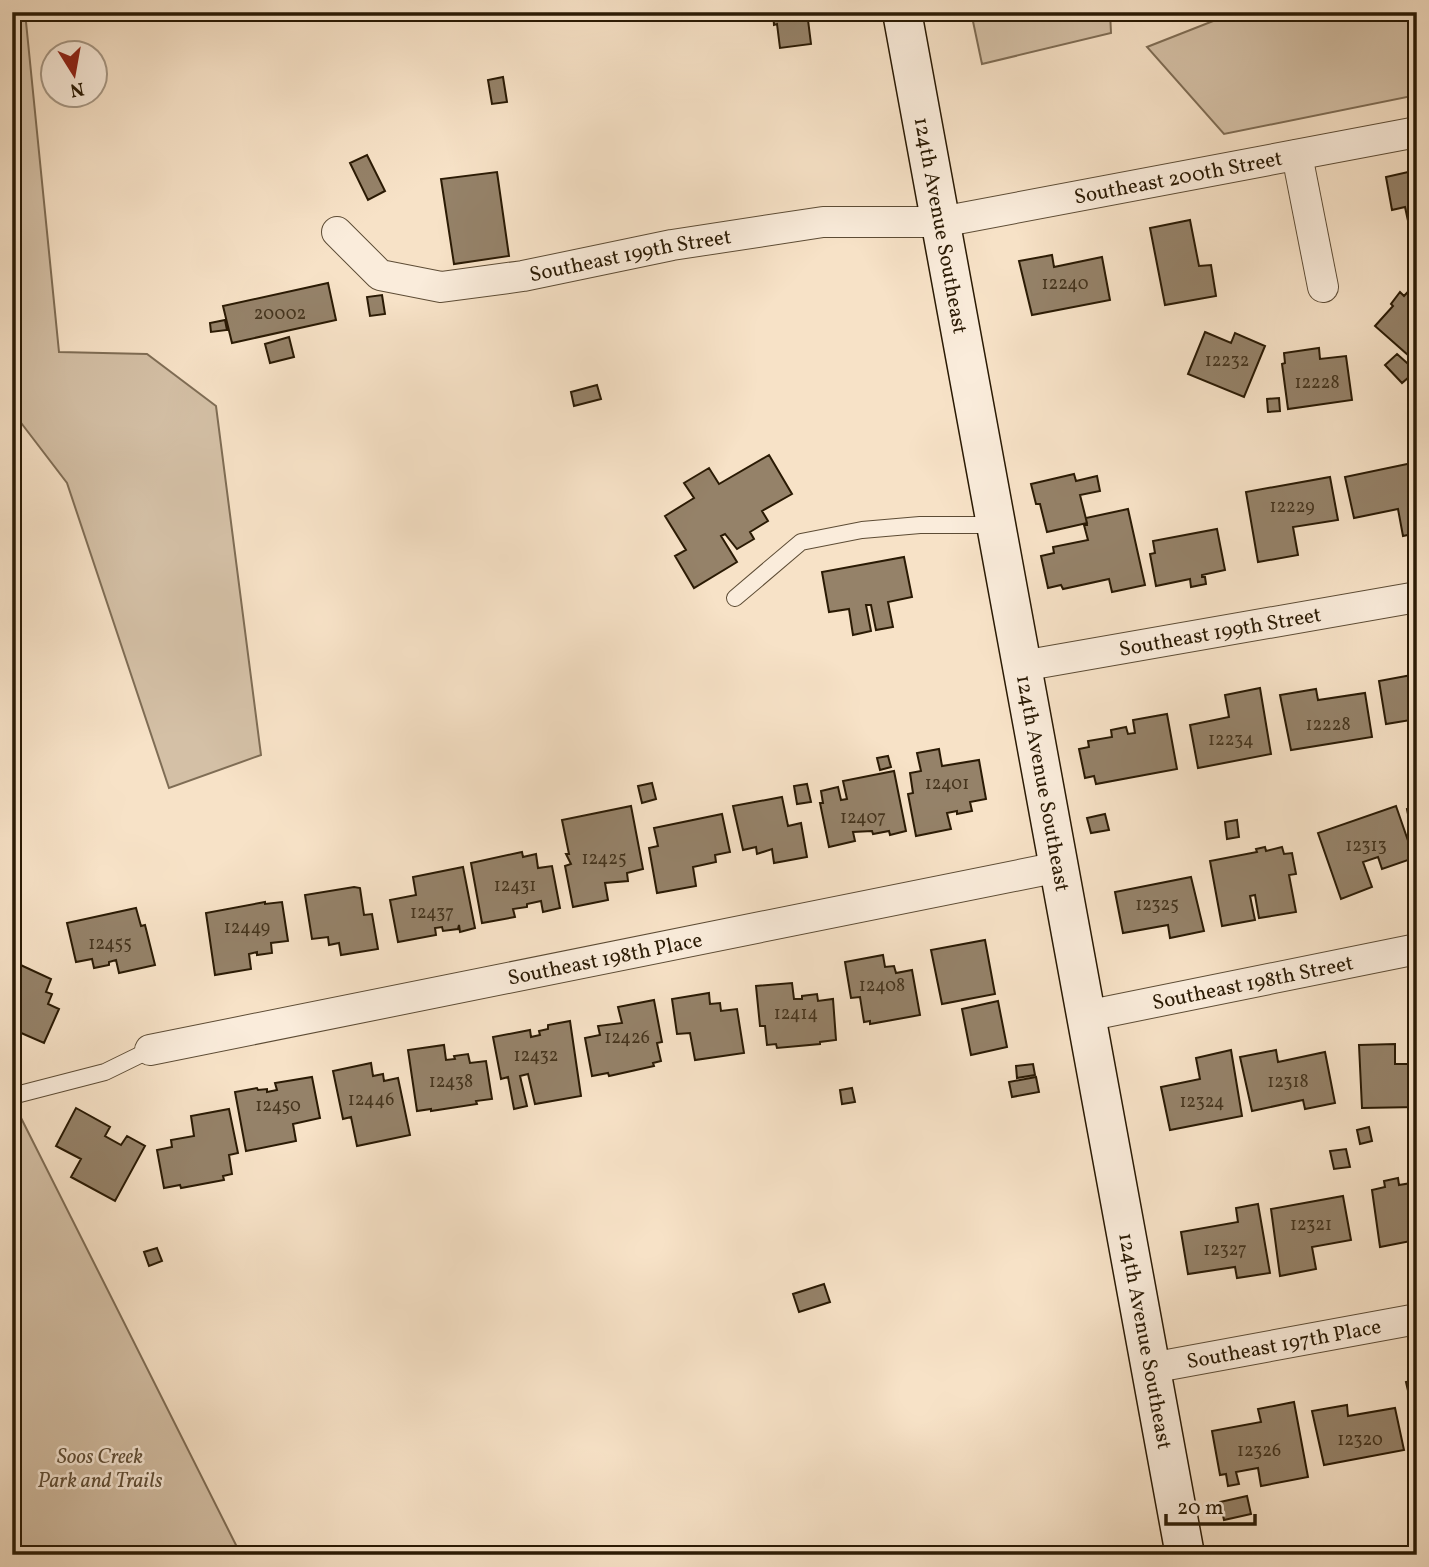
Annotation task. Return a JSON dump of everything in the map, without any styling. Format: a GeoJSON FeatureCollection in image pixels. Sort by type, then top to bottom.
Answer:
{"type":"FeatureCollection","features":[{"type":"Feature","properties":{"kind":"street","name":"124th Avenue Southeast"},"geometry":{"type":"LineString","coordinates":[[902,12],[1185,1555]]}},
{"type":"Feature","properties":{"kind":"street","name":"Southeast 200th Street"},"geometry":{"type":"LineString","coordinates":[[941,222],[1417,132]]}},
{"type":"Feature","properties":{"kind":"street"},"geometry":{"type":"LineString","coordinates":[[1297,155],[1323,288]]}},
{"type":"Feature","properties":{"kind":"street","name":"Southeast 199th Street"},"geometry":{"type":"LineString","coordinates":[[337,232],[380,275],[441,287],[523,276],[672,245],[823,222],[941,222]]}},
{"type":"Feature","properties":{"kind":"street","name":"Southeast 199th Street"},"geometry":{"type":"LineString","coordinates":[[1022,666],[1417,597]]}},
{"type":"Feature","properties":{"kind":"street","name":"Southeast 198th Place"},"geometry":{"type":"LineString","coordinates":[[150,1050],[1059,867]]}},
{"type":"Feature","properties":{"kind":"street","name":"Southeast 198th Street"},"geometry":{"type":"LineString","coordinates":[[1086,1016],[1417,949]]}},
{"type":"Feature","properties":{"kind":"street","name":"Southeast 197th Place"},"geometry":{"type":"LineString","coordinates":[[1151,1368],[1417,1319]]}},
{"type":"Feature","properties":{"kind":"lane"},"geometry":{"type":"LineString","coordinates":[[736,598],[801,542],[862,530],[996,525]]}},
{"type":"Feature","properties":{"kind":"lane"},"geometry":{"type":"LineString","coordinates":[[12,1096],[105,1072],[150,1050]]}},
{"type":"Feature","properties":{"kind":"green space"},"geometry":{"type":"Polygon","coordinates":[[[12,12],[25,12],[59,352],[147,354],[216,406],[261,755],[169,788],[67,483],[12,411],[12,12]]]}},
{"type":"Feature","properties":{"kind":"green space"},"geometry":{"type":"Polygon","coordinates":[[[971,12],[1110,12],[1111,33],[982,64],[971,12]]]}},
{"type":"Feature","properties":{"kind":"green space"},"geometry":{"type":"Polygon","coordinates":[[[1236,12],[1417,12],[1417,95],[1224,134],[1147,47],[1236,12]]]}},
{"type":"Feature","properties":{"kind":"green space","name":"Soos Creek Park and Trails"},"geometry":{"type":"Polygon","coordinates":[[[12,1100],[241,1555],[12,1555],[12,1100]]]}},
{"type":"Feature","properties":{"kind":"building"},"geometry":{"type":"Polygon","coordinates":[[[773,12],[807,12],[811,44],[780,48],[773,12]]]}},
{"type":"Feature","properties":{"kind":"building"},"geometry":{"type":"Polygon","coordinates":[[[503,77],[507,102],[492,104],[488,80],[503,77]]]}},
{"type":"Feature","properties":{"kind":"building"},"geometry":{"type":"Polygon","coordinates":[[[367,155],[385,191],[368,200],[350,163],[367,155]]]}},
{"type":"Feature","properties":{"kind":"building"},"geometry":{"type":"Polygon","coordinates":[[[1417,170],[1415,253],[1405,207],[1392,210],[1386,177],[1417,170]]]}},
{"type":"Feature","properties":{"kind":"building"},"geometry":{"type":"Polygon","coordinates":[[[497,172],[509,256],[454,264],[441,179],[497,172]]]}},
{"type":"Feature","properties":{"kind":"building"},"geometry":{"type":"Polygon","coordinates":[[[1190,220],[1199,266],[1211,265],[1216,296],[1165,305],[1150,228],[1190,220]]]}},
{"type":"Feature","properties":{"kind":"building"},"geometry":{"type":"Polygon","coordinates":[[[1052,255],[1054,267],[1102,257],[1110,300],[1032,315],[1019,261],[1052,255]]]}},
{"type":"Feature","properties":{"kind":"building"},"geometry":{"type":"Polygon","coordinates":[[[1417,282],[1417,345],[1408,355],[1375,326],[1393,306],[1391,304],[1400,292],[1404,296],[1417,282]]]}},
{"type":"Feature","properties":{"kind":"building"},"geometry":{"type":"Polygon","coordinates":[[[328,283],[336,320],[232,343],[223,306],[328,283]]]}},
{"type":"Feature","properties":{"kind":"building"},"geometry":{"type":"Polygon","coordinates":[[[382,295],[385,314],[370,316],[367,297],[382,295]]]}},
{"type":"Feature","properties":{"kind":"building"},"geometry":{"type":"Polygon","coordinates":[[[225,320],[227,330],[211,332],[210,323],[225,320]]]}},
{"type":"Feature","properties":{"kind":"building"},"geometry":{"type":"Polygon","coordinates":[[[1205,332],[1231,343],[1235,333],[1265,346],[1244,397],[1188,374],[1205,332]]]}},
{"type":"Feature","properties":{"kind":"building"},"geometry":{"type":"Polygon","coordinates":[[[289,337],[294,357],[270,363],[265,344],[289,337]]]}},
{"type":"Feature","properties":{"kind":"building"},"geometry":{"type":"Polygon","coordinates":[[[1319,348],[1320,359],[1346,356],[1352,400],[1288,409],[1282,364],[1285,363],[1284,353],[1319,348]]]}},
{"type":"Feature","properties":{"kind":"building"},"geometry":{"type":"Polygon","coordinates":[[[1397,354],[1416,371],[1402,383],[1385,365],[1397,354]]]}},
{"type":"Feature","properties":{"kind":"building"},"geometry":{"type":"Polygon","coordinates":[[[597,385],[601,399],[574,406],[571,392],[597,385]]]}},
{"type":"Feature","properties":{"kind":"building"},"geometry":{"type":"Polygon","coordinates":[[[1279,398],[1280,411],[1268,412],[1267,399],[1279,398]]]}},
{"type":"Feature","properties":{"kind":"building"},"geometry":{"type":"Polygon","coordinates":[[[769,455],[792,494],[762,511],[768,521],[750,532],[754,539],[737,549],[725,534],[721,536],[737,562],[694,588],[675,556],[686,550],[665,516],[694,498],[684,483],[709,468],[719,484],[769,455]]]}},
{"type":"Feature","properties":{"kind":"building"},"geometry":{"type":"Polygon","coordinates":[[[1412,463],[1412,467],[1417,466],[1417,533],[1403,536],[1398,509],[1354,518],[1345,477],[1412,463]]]}},
{"type":"Feature","properties":{"kind":"building"},"geometry":{"type":"Polygon","coordinates":[[[1074,474],[1076,481],[1097,476],[1100,491],[1080,495],[1087,523],[1047,532],[1040,504],[1036,504],[1031,484],[1074,474]]]}},
{"type":"Feature","properties":{"kind":"building"},"geometry":{"type":"Polygon","coordinates":[[[1330,477],[1338,520],[1293,527],[1298,555],[1258,562],[1246,492],[1330,477]]]}},
{"type":"Feature","properties":{"kind":"building"},"geometry":{"type":"Polygon","coordinates":[[[1128,509],[1145,585],[1112,592],[1109,579],[1063,589],[1061,585],[1048,588],[1041,556],[1054,553],[1053,547],[1088,540],[1084,525],[1087,525],[1086,518],[1128,509]]]}},
{"type":"Feature","properties":{"kind":"building"},"geometry":{"type":"Polygon","coordinates":[[[1217,529],[1225,570],[1202,575],[1206,584],[1191,587],[1190,579],[1156,586],[1150,554],[1155,553],[1153,541],[1217,529]]]}},
{"type":"Feature","properties":{"kind":"building"},"geometry":{"type":"Polygon","coordinates":[[[904,557],[912,597],[888,602],[893,627],[876,630],[871,605],[866,605],[871,631],[853,635],[849,609],[829,612],[822,572],[904,557]]]}},
{"type":"Feature","properties":{"kind":"building"},"geometry":{"type":"Polygon","coordinates":[[[1417,674],[1417,719],[1386,724],[1379,681],[1417,674]]]}},
{"type":"Feature","properties":{"kind":"building"},"geometry":{"type":"Polygon","coordinates":[[[1260,688],[1271,754],[1198,768],[1190,725],[1229,717],[1225,695],[1260,688]]]}},
{"type":"Feature","properties":{"kind":"building"},"geometry":{"type":"Polygon","coordinates":[[[1316,689],[1318,700],[1365,693],[1372,737],[1291,750],[1280,695],[1316,689]]]}},
{"type":"Feature","properties":{"kind":"building"},"geometry":{"type":"Polygon","coordinates":[[[1167,714],[1177,769],[1096,784],[1094,776],[1085,778],[1079,749],[1089,747],[1088,741],[1112,737],[1111,730],[1126,727],[1128,734],[1135,733],[1133,720],[1167,714]]]}},
{"type":"Feature","properties":{"kind":"building"},"geometry":{"type":"Polygon","coordinates":[[[939,749],[942,766],[979,760],[986,799],[970,802],[972,811],[947,813],[951,829],[916,836],[908,794],[913,793],[910,773],[921,771],[917,753],[939,749]]]}},
{"type":"Feature","properties":{"kind":"building"},"geometry":{"type":"Polygon","coordinates":[[[888,756],[891,767],[880,770],[877,758],[888,756]]]}},
{"type":"Feature","properties":{"kind":"building"},"geometry":{"type":"Polygon","coordinates":[[[894,771],[906,831],[890,835],[889,831],[873,834],[872,831],[853,832],[855,841],[829,847],[820,803],[823,803],[821,791],[838,787],[841,800],[847,799],[843,781],[894,771]]]}},
{"type":"Feature","properties":{"kind":"building"},"geometry":{"type":"Polygon","coordinates":[[[652,783],[656,799],[642,803],[638,786],[652,783]]]}},
{"type":"Feature","properties":{"kind":"building"},"geometry":{"type":"Polygon","coordinates":[[[807,784],[811,802],[797,804],[794,786],[807,784]]]}},
{"type":"Feature","properties":{"kind":"building"},"geometry":{"type":"Polygon","coordinates":[[[782,797],[788,826],[801,823],[807,857],[774,863],[772,849],[757,854],[756,847],[743,850],[733,806],[782,797]]]}},
{"type":"Feature","properties":{"kind":"building"},"geometry":{"type":"Polygon","coordinates":[[[631,806],[643,869],[627,873],[628,881],[605,883],[608,900],[573,907],[565,866],[571,864],[566,854],[569,854],[562,820],[631,806]]]}},
{"type":"Feature","properties":{"kind":"building"},"geometry":{"type":"Polygon","coordinates":[[[1396,806],[1414,858],[1382,869],[1378,857],[1363,862],[1372,887],[1341,899],[1318,833],[1396,806]]]}},
{"type":"Feature","properties":{"kind":"building"},"geometry":{"type":"Polygon","coordinates":[[[1417,807],[1417,828],[1411,830],[1407,809],[1417,807]]]}},
{"type":"Feature","properties":{"kind":"building"},"geometry":{"type":"Polygon","coordinates":[[[722,814],[730,852],[715,855],[716,862],[693,867],[696,886],[657,893],[649,848],[658,846],[654,828],[722,814]]]}},
{"type":"Feature","properties":{"kind":"building"},"geometry":{"type":"Polygon","coordinates":[[[1105,814],[1109,830],[1091,833],[1087,818],[1105,814]]]}},
{"type":"Feature","properties":{"kind":"building"},"geometry":{"type":"Polygon","coordinates":[[[1237,820],[1239,837],[1227,839],[1225,822],[1237,820]]]}},
{"type":"Feature","properties":{"kind":"building"},"geometry":{"type":"Polygon","coordinates":[[[1265,847],[1266,851],[1282,847],[1284,854],[1292,853],[1296,874],[1289,875],[1296,912],[1259,918],[1255,895],[1250,896],[1255,920],[1222,926],[1210,861],[1257,852],[1256,849],[1265,847]]]}},
{"type":"Feature","properties":{"kind":"building"},"geometry":{"type":"Polygon","coordinates":[[[522,852],[523,857],[536,854],[538,868],[552,866],[560,908],[543,912],[541,901],[513,909],[515,917],[482,923],[471,863],[522,852]]]}},
{"type":"Feature","properties":{"kind":"building"},"geometry":{"type":"Polygon","coordinates":[[[463,867],[475,928],[460,932],[459,925],[458,929],[443,931],[442,927],[435,928],[436,935],[398,942],[390,900],[416,895],[413,877],[463,867]]]}},
{"type":"Feature","properties":{"kind":"building"},"geometry":{"type":"Polygon","coordinates":[[[1191,877],[1204,931],[1170,938],[1168,925],[1123,933],[1115,892],[1191,877]]]}},
{"type":"Feature","properties":{"kind":"building"},"geometry":{"type":"Polygon","coordinates":[[[360,888],[364,915],[372,914],[378,949],[341,955],[339,943],[329,945],[328,937],[312,939],[305,895],[360,888]]]}},
{"type":"Feature","properties":{"kind":"building"},"geometry":{"type":"Polygon","coordinates":[[[265,902],[282,902],[288,941],[271,943],[272,953],[249,954],[251,969],[215,975],[206,913],[265,902]]]}},
{"type":"Feature","properties":{"kind":"building"},"geometry":{"type":"Polygon","coordinates":[[[136,908],[141,926],[145,925],[155,965],[119,973],[116,960],[109,962],[109,965],[94,968],[92,959],[76,962],[67,923],[136,908]]]}},
{"type":"Feature","properties":{"kind":"building"},"geometry":{"type":"Polygon","coordinates":[[[985,940],[995,994],[942,1004],[931,950],[985,940]]]}},
{"type":"Feature","properties":{"kind":"building"},"geometry":{"type":"Polygon","coordinates":[[[883,955],[885,967],[894,966],[896,973],[912,970],[920,1015],[870,1024],[870,1021],[864,1022],[860,997],[851,998],[845,962],[883,955]]]}},
{"type":"Feature","properties":{"kind":"building"},"geometry":{"type":"Polygon","coordinates":[[[12,961],[51,979],[46,992],[52,994],[48,1004],[59,1009],[44,1043],[12,1029],[12,961]]]}},
{"type":"Feature","properties":{"kind":"building"},"geometry":{"type":"Polygon","coordinates":[[[792,983],[794,999],[817,994],[818,1001],[833,999],[836,1040],[777,1048],[776,1044],[767,1045],[765,1026],[760,1026],[756,986],[792,983]]]}},
{"type":"Feature","properties":{"kind":"building"},"geometry":{"type":"Polygon","coordinates":[[[709,993],[710,1004],[720,1003],[721,1011],[737,1009],[744,1053],[695,1060],[690,1033],[677,1034],[672,999],[709,993]]]}},
{"type":"Feature","properties":{"kind":"building"},"geometry":{"type":"Polygon","coordinates":[[[654,1000],[662,1042],[657,1043],[661,1061],[653,1063],[654,1066],[609,1076],[608,1073],[592,1076],[585,1038],[600,1035],[598,1026],[622,1023],[618,1007],[654,1000]]]}},
{"type":"Feature","properties":{"kind":"building"},"geometry":{"type":"Polygon","coordinates":[[[998,1001],[1007,1047],[971,1055],[962,1009],[998,1001]]]}},
{"type":"Feature","properties":{"kind":"building"},"geometry":{"type":"Polygon","coordinates":[[[570,1021],[581,1096],[535,1104],[528,1074],[520,1076],[527,1106],[514,1109],[508,1077],[501,1079],[493,1037],[530,1030],[531,1037],[540,1035],[539,1031],[548,1029],[548,1025],[570,1021]]]}},
{"type":"Feature","properties":{"kind":"building"},"geometry":{"type":"Polygon","coordinates":[[[1395,1044],[1395,1064],[1409,1064],[1409,1051],[1417,1050],[1417,1107],[1362,1108],[1359,1045],[1395,1044]]]}},
{"type":"Feature","properties":{"kind":"building"},"geometry":{"type":"Polygon","coordinates":[[[444,1045],[446,1060],[468,1054],[470,1063],[486,1061],[492,1099],[476,1101],[477,1104],[417,1111],[408,1050],[444,1045]]]}},
{"type":"Feature","properties":{"kind":"building"},"geometry":{"type":"Polygon","coordinates":[[[1231,1050],[1242,1116],[1170,1130],[1161,1087],[1200,1079],[1196,1058],[1231,1050]]]}},
{"type":"Feature","properties":{"kind":"building"},"geometry":{"type":"Polygon","coordinates":[[[1276,1050],[1278,1062],[1325,1052],[1335,1103],[1305,1109],[1303,1100],[1252,1111],[1240,1057],[1276,1050]]]}},
{"type":"Feature","properties":{"kind":"building"},"geometry":{"type":"Polygon","coordinates":[[[371,1063],[373,1076],[383,1074],[384,1081],[398,1078],[410,1135],[357,1146],[351,1117],[343,1119],[333,1071],[371,1063]]]}},
{"type":"Feature","properties":{"kind":"building"},"geometry":{"type":"Polygon","coordinates":[[[1033,1064],[1035,1075],[1017,1078],[1016,1066],[1033,1064]]]}},
{"type":"Feature","properties":{"kind":"building"},"geometry":{"type":"Polygon","coordinates":[[[312,1077],[320,1118],[293,1124],[296,1141],[246,1151],[235,1092],[257,1088],[267,1089],[267,1092],[277,1090],[275,1083],[312,1077]]]}},
{"type":"Feature","properties":{"kind":"building"},"geometry":{"type":"Polygon","coordinates":[[[1036,1077],[1039,1092],[1012,1097],[1009,1082],[1036,1077]]]}},
{"type":"Feature","properties":{"kind":"building"},"geometry":{"type":"Polygon","coordinates":[[[852,1088],[855,1102],[842,1104],[840,1090],[852,1088]]]}},
{"type":"Feature","properties":{"kind":"building"},"geometry":{"type":"Polygon","coordinates":[[[76,1108],[110,1127],[105,1136],[121,1145],[127,1136],[145,1146],[115,1201],[71,1177],[81,1159],[56,1146],[76,1108]]]}},
{"type":"Feature","properties":{"kind":"building"},"geometry":{"type":"Polygon","coordinates":[[[229,1109],[238,1153],[229,1155],[232,1174],[223,1176],[224,1180],[181,1188],[180,1185],[164,1188],[157,1150],[172,1147],[171,1140],[194,1136],[191,1116],[229,1109]]]}},
{"type":"Feature","properties":{"kind":"building"},"geometry":{"type":"Polygon","coordinates":[[[1369,1127],[1372,1141],[1360,1144],[1357,1130],[1369,1127]]]}},
{"type":"Feature","properties":{"kind":"building"},"geometry":{"type":"Polygon","coordinates":[[[1346,1149],[1350,1167],[1334,1169],[1330,1151],[1346,1149]]]}},
{"type":"Feature","properties":{"kind":"building"},"geometry":{"type":"Polygon","coordinates":[[[1398,1178],[1399,1185],[1417,1182],[1417,1227],[1414,1227],[1416,1240],[1380,1247],[1372,1190],[1385,1187],[1384,1181],[1398,1178]]]}},
{"type":"Feature","properties":{"kind":"building"},"geometry":{"type":"Polygon","coordinates":[[[1343,1196],[1351,1240],[1312,1247],[1316,1269],[1280,1276],[1271,1209],[1343,1196]]]}},
{"type":"Feature","properties":{"kind":"building"},"geometry":{"type":"Polygon","coordinates":[[[1258,1204],[1270,1273],[1237,1278],[1235,1267],[1188,1274],[1181,1232],[1238,1222],[1236,1208],[1258,1204]]]}},
{"type":"Feature","properties":{"kind":"building"},"geometry":{"type":"Polygon","coordinates":[[[157,1248],[162,1261],[149,1266],[144,1252],[157,1248]]]}},
{"type":"Feature","properties":{"kind":"building"},"geometry":{"type":"Polygon","coordinates":[[[824,1284],[830,1302],[799,1312],[793,1294],[824,1284]]]}},
{"type":"Feature","properties":{"kind":"building"},"geometry":{"type":"Polygon","coordinates":[[[1417,1380],[1417,1430],[1406,1382],[1417,1380]]]}},
{"type":"Feature","properties":{"kind":"building"},"geometry":{"type":"Polygon","coordinates":[[[1294,1402],[1308,1477],[1261,1486],[1258,1468],[1236,1472],[1239,1484],[1228,1486],[1226,1474],[1220,1475],[1212,1431],[1261,1422],[1258,1409],[1294,1402]]]}},
{"type":"Feature","properties":{"kind":"building"},"geometry":{"type":"Polygon","coordinates":[[[1347,1405],[1348,1416],[1395,1408],[1404,1450],[1324,1465],[1312,1411],[1347,1405]]]}},
{"type":"Feature","properties":{"kind":"building"},"geometry":{"type":"Polygon","coordinates":[[[1247,1496],[1251,1514],[1224,1520],[1220,1502],[1247,1496]]]}}]}
